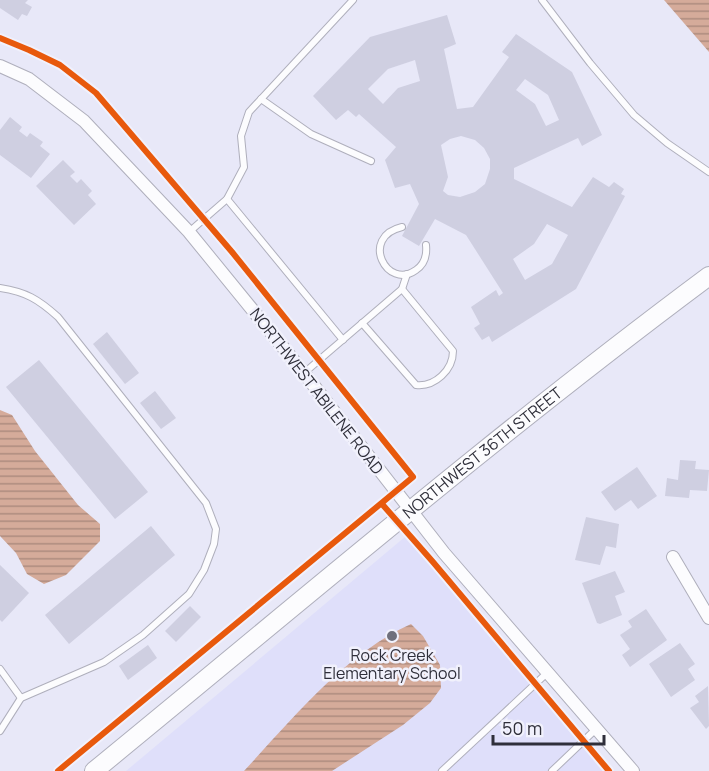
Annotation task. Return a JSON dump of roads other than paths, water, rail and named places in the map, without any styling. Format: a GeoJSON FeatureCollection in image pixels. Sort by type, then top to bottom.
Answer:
{"type":"FeatureCollection","features":[{"type":"Feature","properties":{"kind":"main road","name":"NORTHWEST 36TH STREET"},"geometry":{"type":"LineString","coordinates":[[94,771],[412,512],[500,437],[709,276]]}},
{"type":"Feature","properties":{"kind":"street","name":"NORTHWEST ABILENE ROAD"},"geometry":{"type":"LineString","coordinates":[[0,66],[29,79],[84,121],[189,232],[304,373],[444,553],[633,771]]}},
{"type":"Feature","properties":{"kind":"street"},"geometry":{"type":"LineString","coordinates":[[673,557],[709,618]]}},
{"type":"Feature","properties":{"kind":"lane"},"geometry":{"type":"LineString","coordinates":[[189,232],[226,199],[244,167],[241,136],[249,112],[352,0]]}},
{"type":"Feature","properties":{"kind":"lane"},"geometry":{"type":"LineString","coordinates":[[542,0],[590,63],[634,115],[667,143],[709,172]]}},
{"type":"Feature","properties":{"kind":"lane"},"geometry":{"type":"LineString","coordinates":[[261,99],[311,134],[371,161]]}},
{"type":"Feature","properties":{"kind":"lane"},"geometry":{"type":"LineString","coordinates":[[226,199],[343,340]]}},
{"type":"Feature","properties":{"kind":"lane"},"geometry":{"type":"LineString","coordinates":[[402,227],[388,233],[380,246],[380,254],[386,267],[399,274],[414,272],[425,260],[426,244]]}},
{"type":"Feature","properties":{"kind":"lane"},"geometry":{"type":"LineString","coordinates":[[304,373],[402,289],[407,274]]}},
{"type":"Feature","properties":{"kind":"lane"},"geometry":{"type":"LineString","coordinates":[[0,288],[17,291],[38,299],[58,317],[206,503],[216,529],[214,544],[204,570],[189,594],[143,635],[104,662],[21,698],[0,731]]}},
{"type":"Feature","properties":{"kind":"lane"},"geometry":{"type":"LineString","coordinates":[[363,323],[416,385],[424,386],[432,383],[443,374],[453,361],[453,351],[402,289]]}},
{"type":"Feature","properties":{"kind":"lane"},"geometry":{"type":"LineString","coordinates":[[0,669],[21,698]]}},
{"type":"Feature","properties":{"kind":"lane"},"geometry":{"type":"LineString","coordinates":[[442,771],[547,673]]}},
{"type":"Feature","properties":{"kind":"lane"},"geometry":{"type":"LineString","coordinates":[[552,771],[596,729]]}},
{"type":"Feature","properties":{"kind":"place","name":"Rock Creek Elementary School"},"geometry":{"type":"Point","coordinates":[392,636]}}]}
